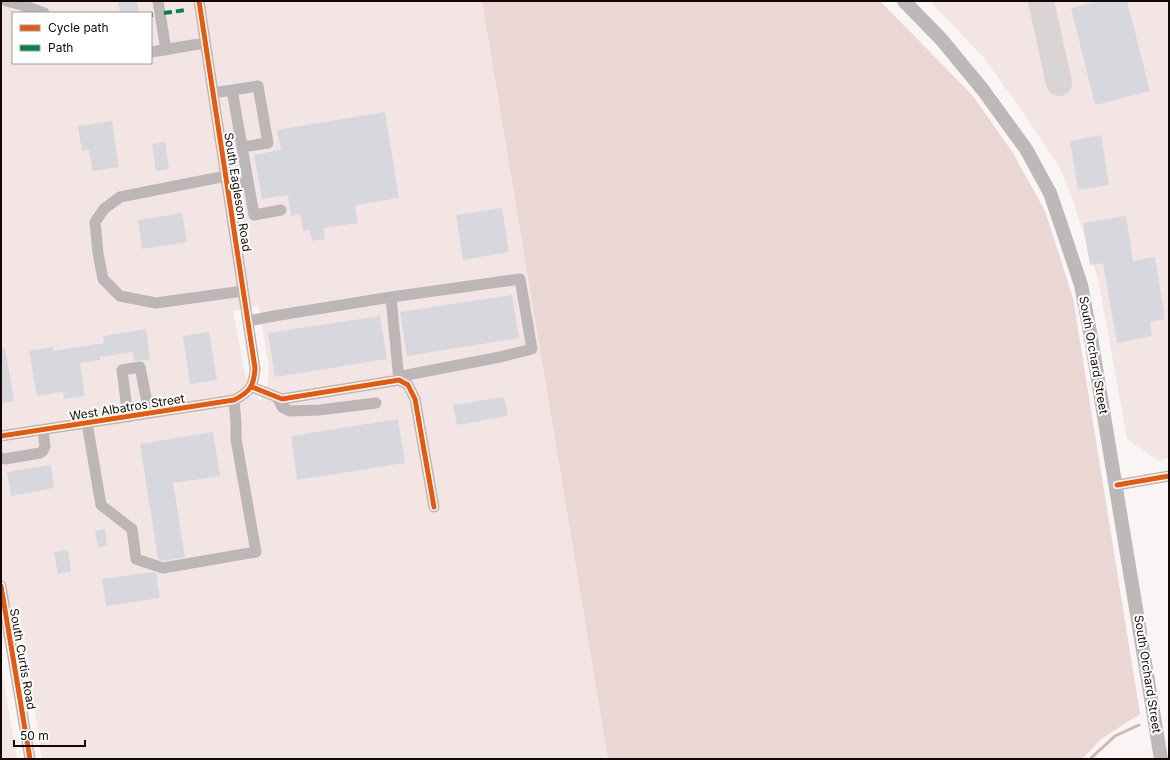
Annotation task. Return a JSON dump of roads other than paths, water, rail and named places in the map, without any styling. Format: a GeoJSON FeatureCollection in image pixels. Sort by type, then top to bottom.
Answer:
{"type":"FeatureCollection","features":[{"type":"Feature","properties":{"kind":"main road","name":"South Orchard Street"},"geometry":{"type":"LineString","coordinates":[[904,1],[941,40],[983,90],[1026,148],[1050,193],[1081,285],[1117,484],[1161,759]]}},
{"type":"Feature","properties":{"kind":"street"},"geometry":{"type":"LineString","coordinates":[[6,1],[41,12]]}},
{"type":"Feature","properties":{"kind":"street"},"geometry":{"type":"LineString","coordinates":[[158,1],[166,50]]}},
{"type":"Feature","properties":{"kind":"street","name":"South Eagleson Road"},"geometry":{"type":"LineString","coordinates":[[199,1],[255,368],[255,378],[252,387]]}},
{"type":"Feature","properties":{"kind":"street"},"geometry":{"type":"LineString","coordinates":[[152,52],[205,43]]}},
{"type":"Feature","properties":{"kind":"street"},"geometry":{"type":"LineString","coordinates":[[213,93],[258,86],[268,143],[242,147]]}},
{"type":"Feature","properties":{"kind":"street"},"geometry":{"type":"LineString","coordinates":[[232,90],[254,215],[282,210]]}},
{"type":"Feature","properties":{"kind":"street"},"geometry":{"type":"LineString","coordinates":[[243,290],[156,303],[120,296],[103,279],[98,253],[95,222],[104,209],[120,197],[226,181],[248,183]]}},
{"type":"Feature","properties":{"kind":"street"},"geometry":{"type":"LineString","coordinates":[[248,322],[274,316],[391,297],[520,279],[532,349],[500,357],[408,375],[399,380],[282,399],[252,387]]}},
{"type":"Feature","properties":{"kind":"street"},"geometry":{"type":"LineString","coordinates":[[391,297],[399,380]]}},
{"type":"Feature","properties":{"kind":"street"},"geometry":{"type":"LineString","coordinates":[[128,416],[122,370],[140,366],[149,413]]}},
{"type":"Feature","properties":{"kind":"street"},"geometry":{"type":"LineString","coordinates":[[399,380],[408,385],[415,399],[434,506]]}},
{"type":"Feature","properties":{"kind":"street","name":"West Albatros Street"},"geometry":{"type":"LineString","coordinates":[[1,436],[234,400],[244,395],[252,387]]}},
{"type":"Feature","properties":{"kind":"street"},"geometry":{"type":"LineString","coordinates":[[277,397],[282,407],[290,411],[319,410],[376,403]]}},
{"type":"Feature","properties":{"kind":"street"},"geometry":{"type":"LineString","coordinates":[[87,423],[101,505],[132,529],[136,559],[163,568],[256,552],[236,439],[234,400]]}},
{"type":"Feature","properties":{"kind":"street"},"geometry":{"type":"LineString","coordinates":[[1,458],[5,459],[40,453],[43,451],[45,446],[43,430]]}},
{"type":"Feature","properties":{"kind":"street"},"geometry":{"type":"LineString","coordinates":[[1117,484],[1169,476]]}},
{"type":"Feature","properties":{"kind":"street","name":"South Curtis Road"},"geometry":{"type":"LineString","coordinates":[[1,586],[2,602],[30,759]]}},
{"type":"Feature","properties":{"kind":"waterway"},"geometry":{"type":"LineString","coordinates":[[1090,759],[1115,736],[1139,725]]}}]}
